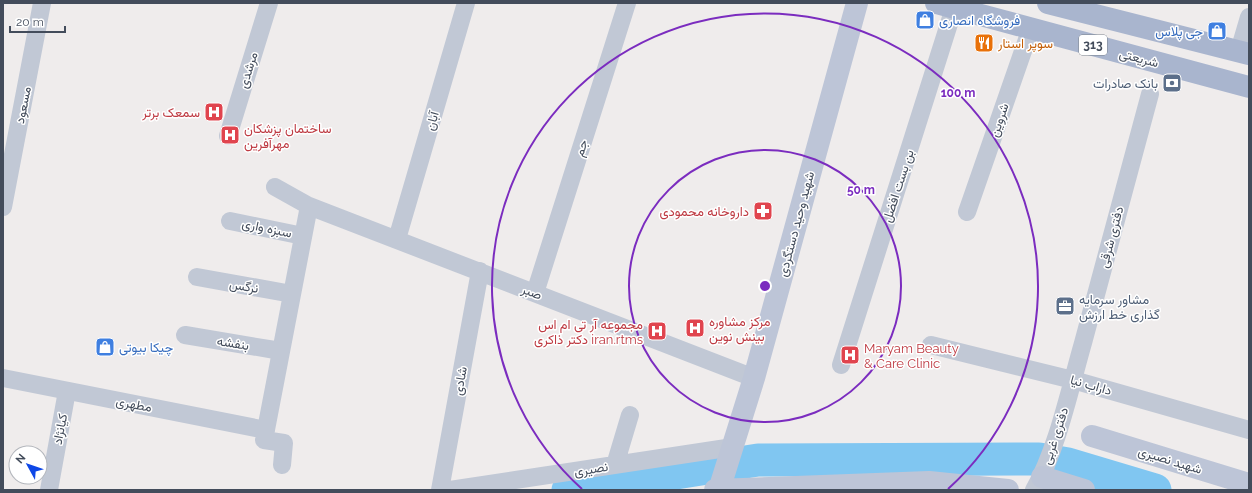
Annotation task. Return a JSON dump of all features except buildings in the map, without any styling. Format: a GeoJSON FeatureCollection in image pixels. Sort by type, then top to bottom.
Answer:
{"type":"FeatureCollection","features":[{"type":"Feature","properties":{"kind":"main road","name":"313"},"geometry":{"type":"LineString","coordinates":[[1048,3],[1244,53]]}},
{"type":"Feature","properties":{"kind":"main road","name":"شریعتی"},"geometry":{"type":"LineString","coordinates":[[945,6],[1249,87]]}},
{"type":"Feature","properties":{"kind":"main road"},"geometry":{"type":"LineString","coordinates":[[1122,53],[1131,24]]}},
{"type":"Feature","properties":{"kind":"street","name":"مسعود"},"geometry":{"type":"LineString","coordinates":[[3,207],[42,3]]}},
{"type":"Feature","properties":{"kind":"street","name":"مرشدی"},"geometry":{"type":"LineString","coordinates":[[228,136],[269,3]]}},
{"type":"Feature","properties":{"kind":"street","name":"آبان"},"geometry":{"type":"LineString","coordinates":[[397,239],[466,3]]}},
{"type":"Feature","properties":{"kind":"street","name":"جم"},"geometry":{"type":"LineString","coordinates":[[535,293],[627,3]]}},
{"type":"Feature","properties":{"kind":"street","name":"شهید وحید دستگردی"},"geometry":{"type":"LineString","coordinates":[[723,475],[754,378],[857,3]]}},
{"type":"Feature","properties":{"kind":"street"},"geometry":{"type":"LineString","coordinates":[[850,27],[868,3]]}},
{"type":"Feature","properties":{"kind":"street","name":"بن بست افضل"},"geometry":{"type":"LineString","coordinates":[[841,365],[945,6]]}},
{"type":"Feature","properties":{"kind":"street"},"geometry":{"type":"LineString","coordinates":[[1244,53],[1249,17]]}},
{"type":"Feature","properties":{"kind":"street","name":"شروین"},"geometry":{"type":"LineString","coordinates":[[968,212],[1031,28]]}},
{"type":"Feature","properties":{"kind":"street","name":"دفتری شرقی"},"geometry":{"type":"LineString","coordinates":[[1073,380],[1150,94]]}},
{"type":"Feature","properties":{"kind":"street","name":"صبر"},"geometry":{"type":"LineString","coordinates":[[275,187],[310,206],[754,378]]}},
{"type":"Feature","properties":{"kind":"street"},"geometry":{"type":"LineString","coordinates":[[282,465],[284,443],[264,440],[310,206]]}},
{"type":"Feature","properties":{"kind":"street","name":"سبزه واری"},"geometry":{"type":"LineString","coordinates":[[230,221],[304,236]]}},
{"type":"Feature","properties":{"kind":"street","name":"شادی"},"geometry":{"type":"LineString","coordinates":[[440,490],[480,271]]}},
{"type":"Feature","properties":{"kind":"street","name":"نرگس"},"geometry":{"type":"LineString","coordinates":[[196,278],[292,294]]}},
{"type":"Feature","properties":{"kind":"street","name":"بنفشه"},"geometry":{"type":"LineString","coordinates":[[185,335],[281,351]]}},
{"type":"Feature","properties":{"kind":"street","name":"داراب نیا"},"geometry":{"type":"LineString","coordinates":[[931,345],[1073,380],[1249,430]]}},
{"type":"Feature","properties":{"kind":"street","name":"مطهری"},"geometry":{"type":"LineString","coordinates":[[3,378],[266,430]]}},
{"type":"Feature","properties":{"kind":"street","name":"دفتری غربی"},"geometry":{"type":"LineString","coordinates":[[1038,484],[1053,445],[1073,380]]}},
{"type":"Feature","properties":{"kind":"street","name":"کیانژاد"},"geometry":{"type":"LineString","coordinates":[[49,490],[67,391]]}},
{"type":"Feature","properties":{"kind":"street"},"geometry":{"type":"LineString","coordinates":[[615,465],[630,415]]}},
{"type":"Feature","properties":{"kind":"street","name":"شهید نصیری"},"geometry":{"type":"LineString","coordinates":[[1092,436],[1249,484]]}},
{"type":"Feature","properties":{"kind":"street","name":"نصیری"},"geometry":{"type":"LineString","coordinates":[[450,490],[615,465],[723,475]]}},
{"type":"Feature","properties":{"kind":"street"},"geometry":{"type":"LineString","coordinates":[[723,475],[1008,490]]}},
{"type":"Feature","properties":{"kind":"street"},"geometry":{"type":"LineString","coordinates":[[1038,484],[1084,490]]}},
{"type":"Feature","properties":{"kind":"waterway"},"geometry":{"type":"LineString","coordinates":[[568,490],[758,460],[1039,459],[1068,464],[1155,490]]}},
{"type":"Feature","properties":{"kind":"place","name":"فروشگاه انصاری"},"geometry":{"type":"Point","coordinates":[925,20]}},
{"type":"Feature","properties":{"kind":"place","name":"جی پلاس"},"geometry":{"type":"Point","coordinates":[1217,31]}},
{"type":"Feature","properties":{"kind":"place","name":"سوپر استار"},"geometry":{"type":"Point","coordinates":[984,43]}},
{"type":"Feature","properties":{"kind":"place","name":"بانک صادرات"},"geometry":{"type":"Point","coordinates":[1172,83]}},
{"type":"Feature","properties":{"kind":"place","name":"سمعک برتر"},"geometry":{"type":"Point","coordinates":[214,112]}},
{"type":"Feature","properties":{"kind":"place","name":"ساختمان پزشکان مهرآفرین"},"geometry":{"type":"Point","coordinates":[230,135]}},
{"type":"Feature","properties":{"kind":"place","name":"داروخانه محمودی"},"geometry":{"type":"Point","coordinates":[763,211]}},
{"type":"Feature","properties":{"kind":"place","name":"مشاور سرمایه‌ گذاری خط ارزش"},"geometry":{"type":"Point","coordinates":[1065,306]}},
{"type":"Feature","properties":{"kind":"place","name":"مرکز مشاوره بینش نوین"},"geometry":{"type":"Point","coordinates":[695,328]}},
{"type":"Feature","properties":{"kind":"place","name":"مجموعه آر تی ام اس دکتر ذاکری iran.rtms"},"geometry":{"type":"Point","coordinates":[657,331]}},
{"type":"Feature","properties":{"kind":"place","name":"چیکا بیوتی"},"geometry":{"type":"Point","coordinates":[105,347]}},
{"type":"Feature","properties":{"kind":"place","name":"Maryam Beauty & Care Clinic"},"geometry":{"type":"Point","coordinates":[850,355]}}]}
